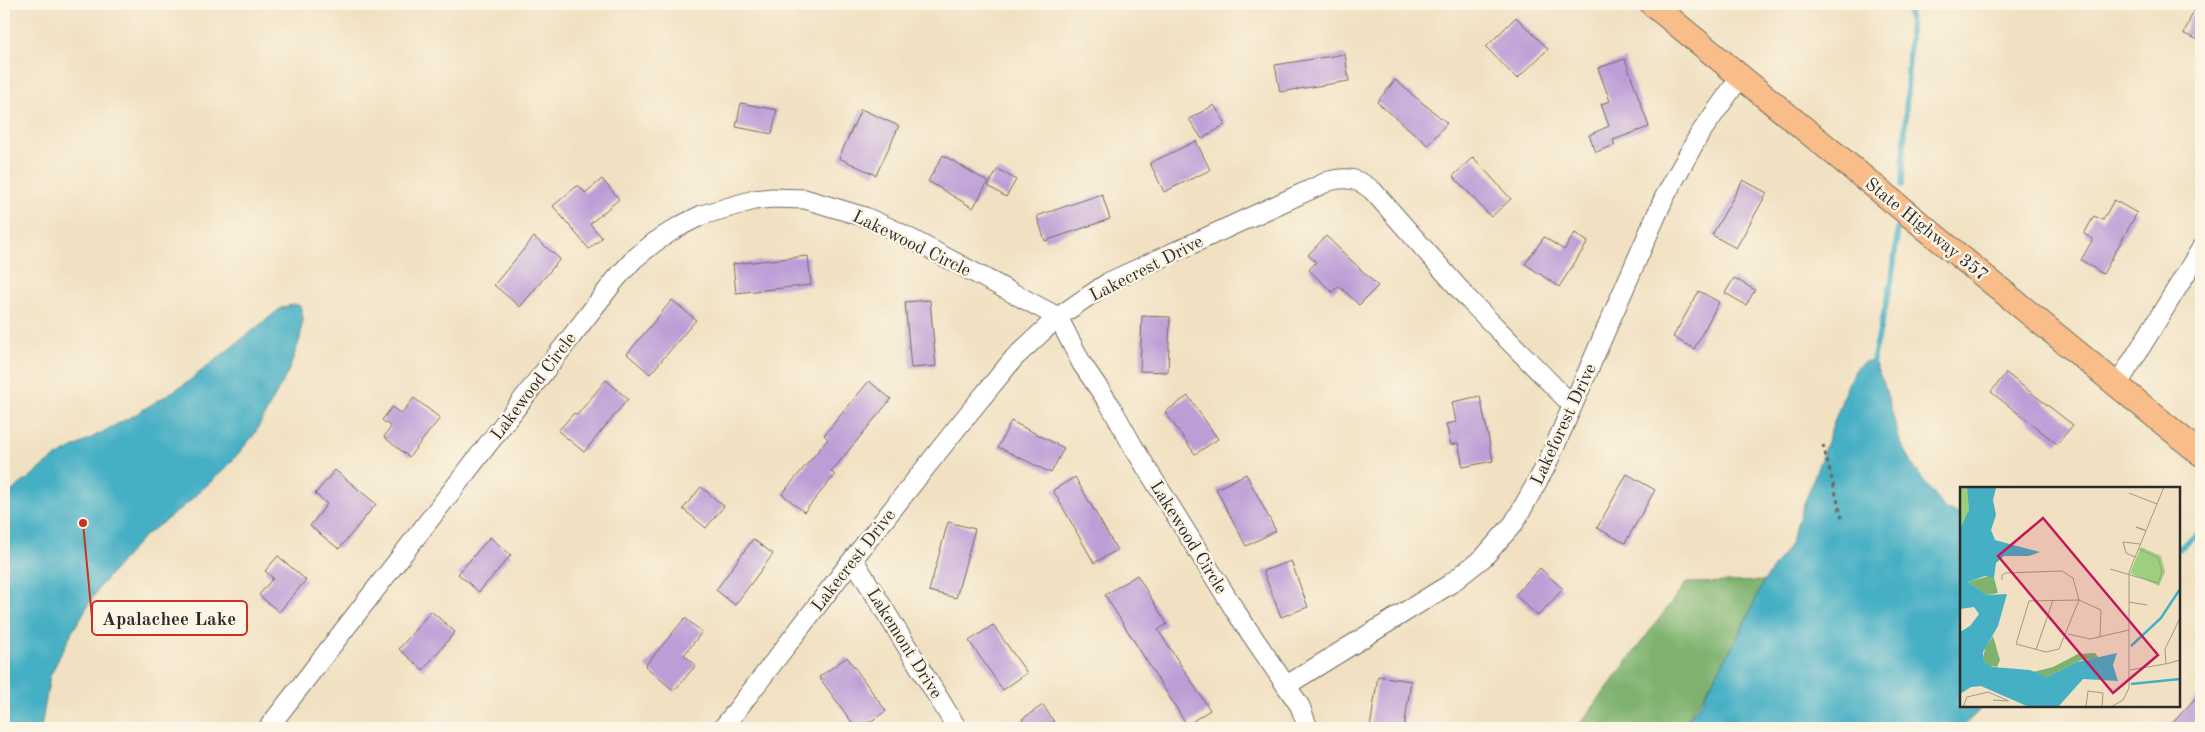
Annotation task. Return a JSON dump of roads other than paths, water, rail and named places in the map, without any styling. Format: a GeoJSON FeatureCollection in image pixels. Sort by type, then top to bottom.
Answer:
{"type":"FeatureCollection","features":[{"type":"Feature","properties":{"kind":"main road","name":"State Highway 357"},"geometry":{"type":"LineString","coordinates":[[1652,4],[2118,384],[2201,454]]}},
{"type":"Feature","properties":{"kind":"street","name":"Lakeforest Drive"},"geometry":{"type":"LineString","coordinates":[[1287,685],[1450,584],[1484,557],[1514,523],[1531,495],[1560,436],[1664,198],[1699,135],[1741,76]]}},
{"type":"Feature","properties":{"kind":"street","name":"Lakecrest Drive"},"geometry":{"type":"LineString","coordinates":[[723,728],[853,558],[1014,358],[1058,317],[1109,282],[1329,181],[1341,178],[1353,179],[1364,183],[1373,191],[1470,301],[1572,405]]}},
{"type":"Feature","properties":{"kind":"street","name":"Lakewood Circle"},"geometry":{"type":"LineString","coordinates":[[268,728],[616,279],[634,259],[678,227],[702,215],[754,200],[772,198],[805,199],[865,217],[896,231],[1058,317],[1082,364],[1110,404],[1154,480],[1236,612],[1300,706],[1308,728]]}},
{"type":"Feature","properties":{"kind":"street"},"geometry":{"type":"LineString","coordinates":[[2118,384],[2201,249]]}},
{"type":"Feature","properties":{"kind":"street","name":"Lakemont Drive"},"geometry":{"type":"LineString","coordinates":[[853,558],[958,728]]}},
{"type":"Feature","properties":{"kind":"water"},"geometry":{"type":"Polygon","coordinates":[[[295,304],[300,306],[303,317],[300,339],[289,370],[254,435],[225,469],[183,507],[142,538],[100,586],[72,632],[50,676],[41,728],[4,728],[4,497],[54,458],[136,414],[185,384],[281,308],[295,304]]]}},
{"type":"Feature","properties":{"kind":"water"},"geometry":{"type":"Polygon","coordinates":[[[1873,360],[1884,384],[1900,441],[1918,473],[1945,509],[1960,515],[1960,707],[1983,707],[1961,728],[1680,728],[1700,704],[1744,625],[1764,581],[1789,546],[1849,381],[1856,369],[1873,360]]]}},
{"type":"Feature","properties":{"kind":"waterway"},"geometry":{"type":"LineString","coordinates":[[1902,185],[1910,36],[1909,4]]}},
{"type":"Feature","properties":{"kind":"waterway"},"geometry":{"type":"LineString","coordinates":[[1873,360],[1892,279],[1898,228]]}},
{"type":"Feature","properties":{"kind":"waterway"},"geometry":{"type":"LineString","coordinates":[[2180,548],[2201,531]]}},
{"type":"Feature","properties":{"kind":"place","name":"Apalachee Lake"},"geometry":{"type":"Point","coordinates":[83,523]}}]}
